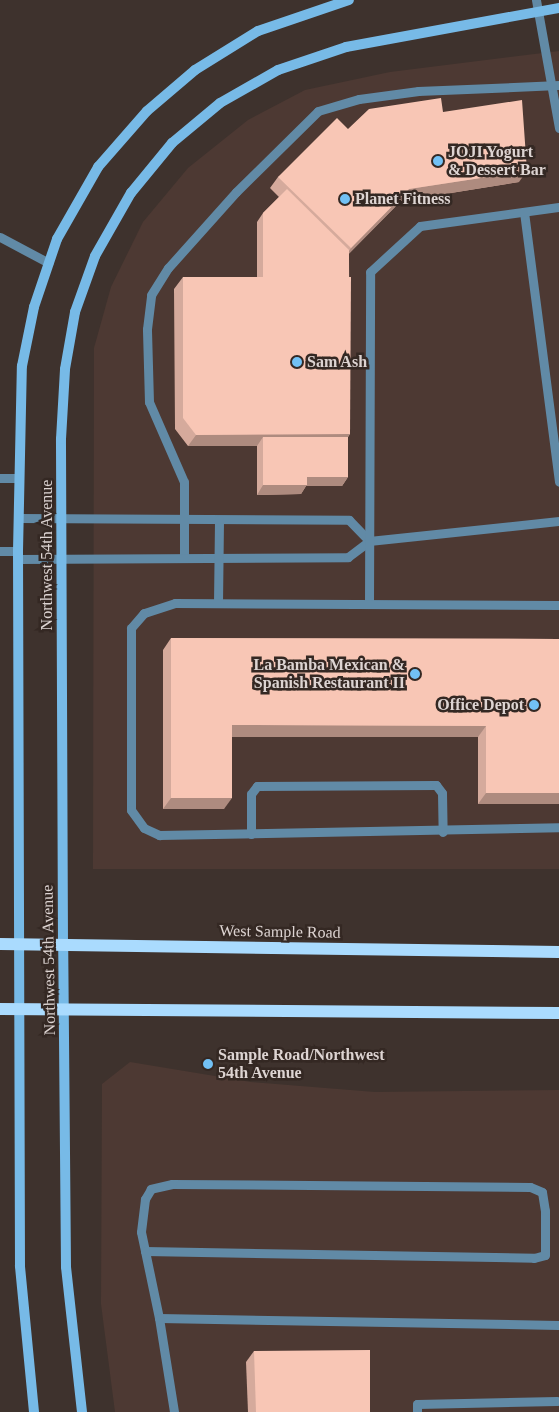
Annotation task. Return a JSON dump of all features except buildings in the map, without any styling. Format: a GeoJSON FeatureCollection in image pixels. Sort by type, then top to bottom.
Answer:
{"type":"FeatureCollection","features":[{"type":"Feature","properties":{"kind":"main road","name":"West Sample Road"},"geometry":{"type":"LineString","coordinates":[[0,944],[559,952]]}},
{"type":"Feature","properties":{"kind":"main road"},"geometry":{"type":"LineString","coordinates":[[0,1009],[559,1013]]}},
{"type":"Feature","properties":{"kind":"street","name":"Northwest 54th Avenue"},"geometry":{"type":"LineString","coordinates":[[34,1412],[20,1266],[18,478],[22,366],[49,263],[98,166],[147,111],[195,70],[258,31],[349,0]]}},
{"type":"Feature","properties":{"kind":"street","name":"Northwest 54th Avenue"},"geometry":{"type":"LineString","coordinates":[[82,1412],[66,1268],[62,518],[65,369],[76,312],[95,256],[131,193],[172,143],[220,102],[278,70],[346,47],[559,8]]}},
{"type":"Feature","properties":{"kind":"lane"},"geometry":{"type":"LineString","coordinates":[[536,0],[555,86],[559,128]]}},
{"type":"Feature","properties":{"kind":"lane"},"geometry":{"type":"LineString","coordinates":[[184,558],[184,520],[180,466],[150,402],[147,329],[151,295],[168,268],[236,192],[318,111],[358,99],[418,91],[555,86]]}},
{"type":"Feature","properties":{"kind":"lane"},"geometry":{"type":"LineString","coordinates":[[369,604],[370,272],[420,226],[559,207]]}},
{"type":"Feature","properties":{"kind":"lane"},"geometry":{"type":"LineString","coordinates":[[524,212],[559,482]]}},
{"type":"Feature","properties":{"kind":"lane"},"geometry":{"type":"LineString","coordinates":[[0,237],[49,263]]}},
{"type":"Feature","properties":{"kind":"lane"},"geometry":{"type":"LineString","coordinates":[[0,478],[18,478]]}},
{"type":"Feature","properties":{"kind":"lane"},"geometry":{"type":"LineString","coordinates":[[18,518],[349,520],[369,541]]}},
{"type":"Feature","properties":{"kind":"lane"},"geometry":{"type":"LineString","coordinates":[[218,603],[219,520]]}},
{"type":"Feature","properties":{"kind":"lane"},"geometry":{"type":"LineString","coordinates":[[0,551],[18,555],[63,558],[348,557],[369,541],[559,521]]}},
{"type":"Feature","properties":{"kind":"lane"},"geometry":{"type":"LineString","coordinates":[[559,605],[175,603],[144,613],[132,628],[132,810],[144,828],[159,835],[443,832],[559,827]]}},
{"type":"Feature","properties":{"kind":"lane"},"geometry":{"type":"LineString","coordinates":[[251,834],[251,794],[256,786],[436,785],[442,793],[443,832]]}},
{"type":"Feature","properties":{"kind":"lane"},"geometry":{"type":"LineString","coordinates":[[146,1251],[534,1258],[545,1255],[545,1211],[542,1192],[530,1187],[172,1184],[151,1189],[145,1199],[142,1232],[160,1318],[174,1412]]}},
{"type":"Feature","properties":{"kind":"lane"},"geometry":{"type":"LineString","coordinates":[[160,1318],[559,1325]]}},
{"type":"Feature","properties":{"kind":"lane"},"geometry":{"type":"LineString","coordinates":[[417,1412],[417,1404],[557,1401]]}},
{"type":"Feature","properties":{"kind":"shaded area"},"geometry":{"type":"Polygon","coordinates":[[[559,51],[559,869],[93,869],[94,348],[111,287],[143,222],[188,168],[248,120],[305,90],[390,72],[559,51]]]}},
{"type":"Feature","properties":{"kind":"shaded area"},"geometry":{"type":"Polygon","coordinates":[[[130,1062],[251,1082],[375,1092],[559,1090],[559,1412],[115,1412],[101,1304],[102,1084],[130,1062]]]}},
{"type":"Feature","properties":{"kind":"place","name":"JOJI Yogurt & Dessert Bar"},"geometry":{"type":"Point","coordinates":[438,161]}},
{"type":"Feature","properties":{"kind":"place","name":"Planet Fitness"},"geometry":{"type":"Point","coordinates":[345,199]}},
{"type":"Feature","properties":{"kind":"place","name":"Sam Ash"},"geometry":{"type":"Point","coordinates":[297,362]}},
{"type":"Feature","properties":{"kind":"place","name":"La Bamba Mexican & Spanish Restaurant II"},"geometry":{"type":"Point","coordinates":[415,674]}},
{"type":"Feature","properties":{"kind":"place","name":"Office Depot"},"geometry":{"type":"Point","coordinates":[534,705]}},
{"type":"Feature","properties":{"kind":"place","name":"Sample Road/Northwest 54th Avenue"},"geometry":{"type":"Point","coordinates":[208,1064]}}]}
